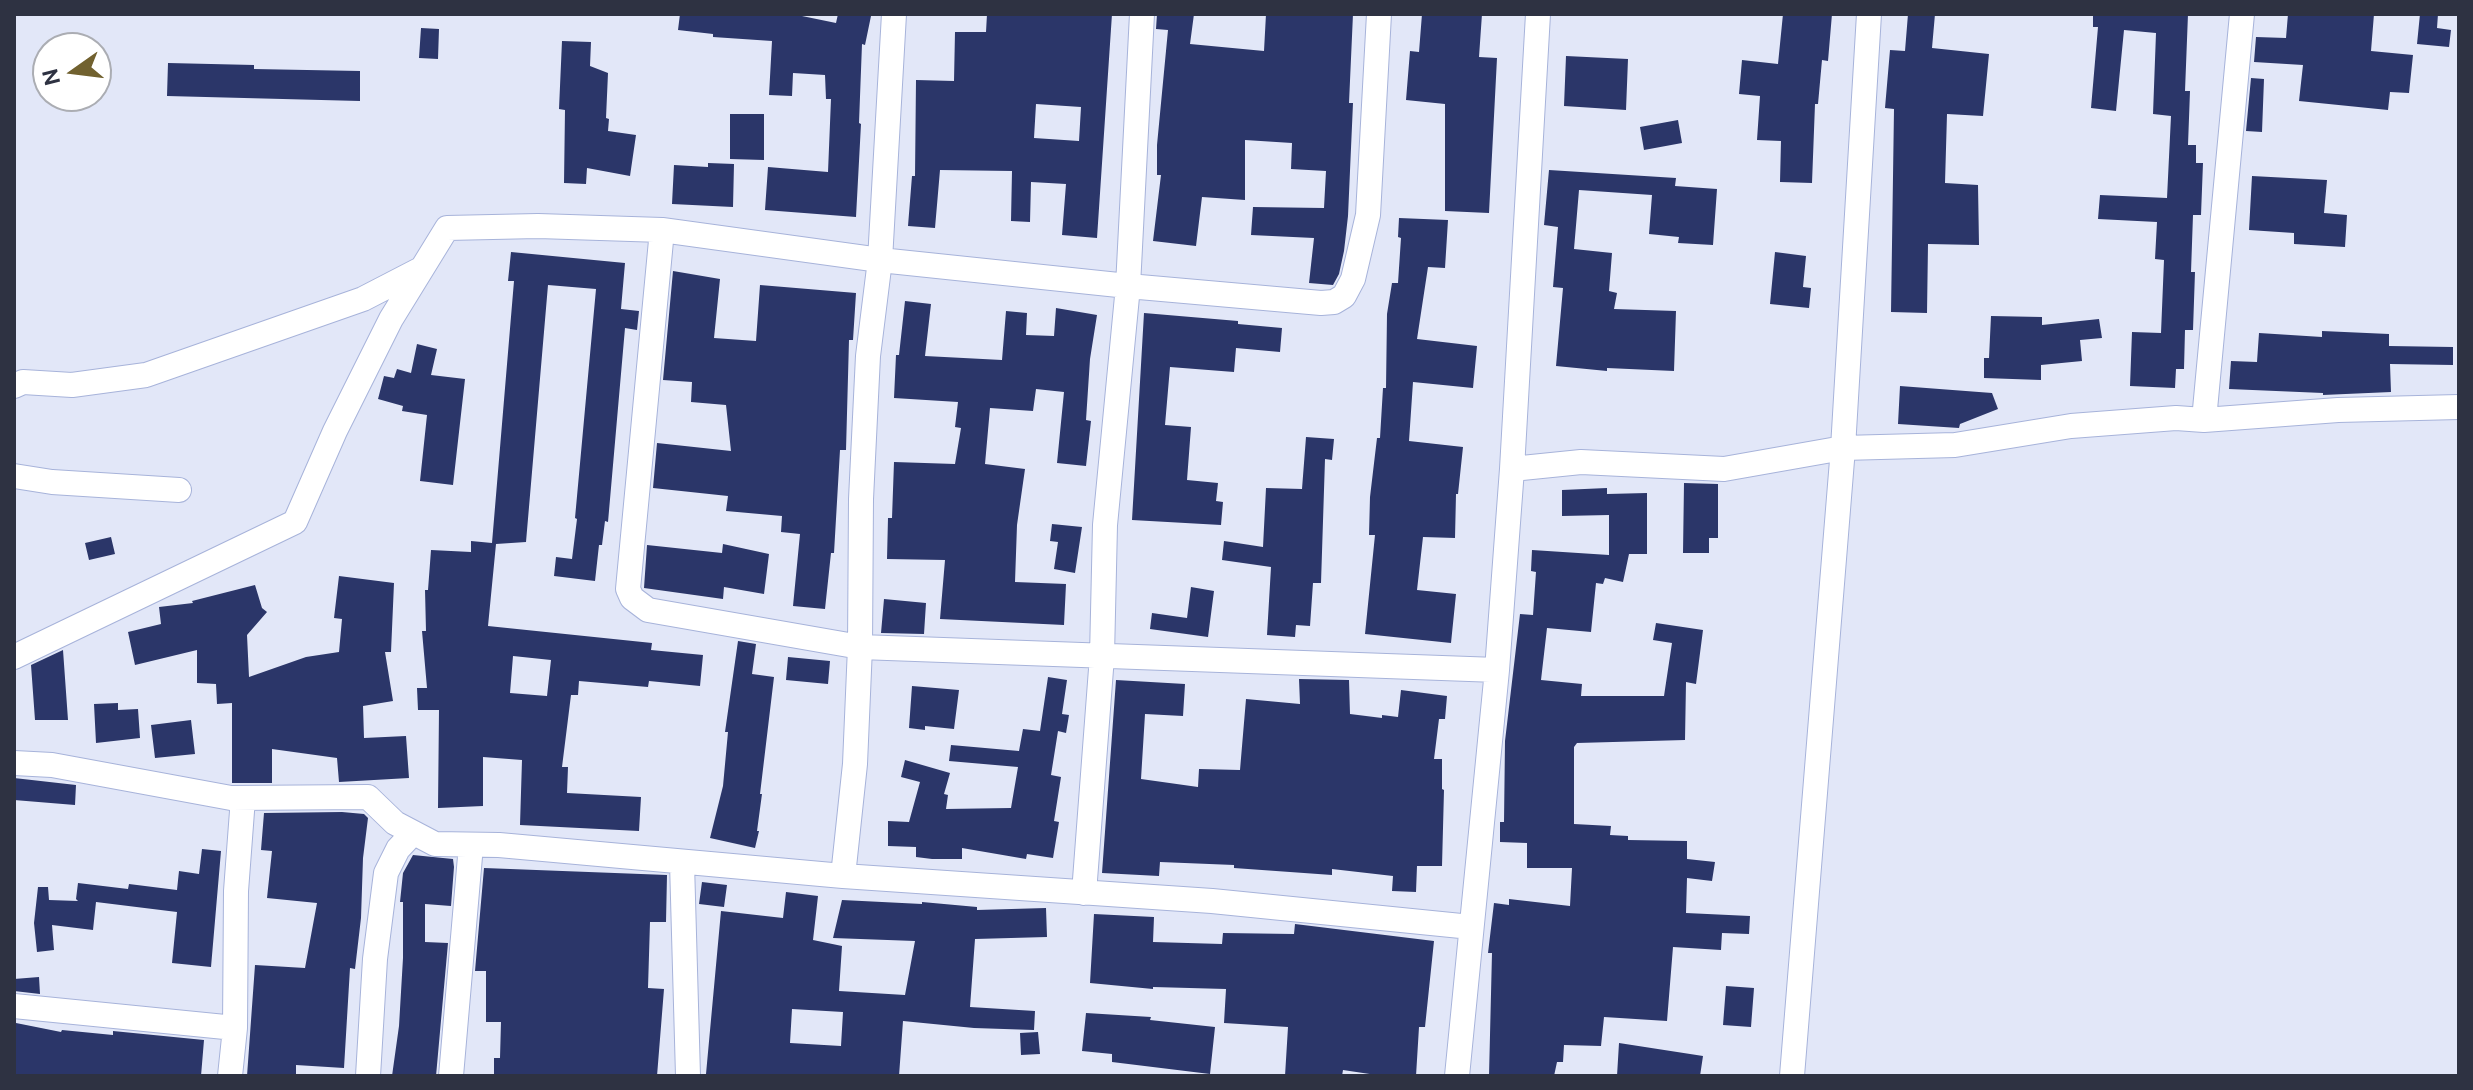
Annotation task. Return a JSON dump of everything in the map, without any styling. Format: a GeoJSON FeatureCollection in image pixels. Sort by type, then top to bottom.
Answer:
{"type":"FeatureCollection","features":[{"type":"Feature","properties":{"kind":"street"},"geometry":{"type":"LineString","coordinates":[[843,876],[855,764],[861,499],[868,356],[880,260],[894,14]]}},
{"type":"Feature","properties":{"kind":"street"},"geometry":{"type":"LineString","coordinates":[[1084,893],[1102,656],[1105,525],[1128,286],[1142,14]]}},
{"type":"Feature","properties":{"kind":"street"},"geometry":{"type":"LineString","coordinates":[[14,657],[295,522],[335,431],[391,319],[447,228],[538,226],[662,230],[880,260],[1128,286],[1334,302],[1344,296],[1353,279],[1368,215],[1379,14]]}},
{"type":"Feature","properties":{"kind":"street"},"geometry":{"type":"LineString","coordinates":[[1457,1076],[1497,670],[1512,469],[1538,14]]}},
{"type":"Feature","properties":{"kind":"street"},"geometry":{"type":"LineString","coordinates":[[1792,1076],[1843,448],[1869,14]]}},
{"type":"Feature","properties":{"kind":"street"},"geometry":{"type":"LineString","coordinates":[[2204,420],[2242,14]]}},
{"type":"Feature","properties":{"kind":"street"},"geometry":{"type":"LineString","coordinates":[[662,230],[628,589],[632,598],[648,610],[860,647],[1497,670]]}},
{"type":"Feature","properties":{"kind":"street"},"geometry":{"type":"LineString","coordinates":[[14,386],[23,382],[72,385],[146,375],[363,299],[423,268]]}},
{"type":"Feature","properties":{"kind":"street"},"geometry":{"type":"LineString","coordinates":[[1512,469],[1581,462],[1724,469],[1843,448],[1955,445],[2071,426],[2338,410],[2459,407]]}},
{"type":"Feature","properties":{"kind":"street"},"geometry":{"type":"LineString","coordinates":[[14,476],[52,482],[179,490]]}},
{"type":"Feature","properties":{"kind":"street"},"geometry":{"type":"LineString","coordinates":[[14,763],[52,765],[231,798],[368,797],[395,823],[435,844],[1212,901],[1471,927]]}},
{"type":"Feature","properties":{"kind":"street"},"geometry":{"type":"LineString","coordinates":[[230,1076],[235,1028],[236,891],[243,798]]}},
{"type":"Feature","properties":{"kind":"street"},"geometry":{"type":"LineString","coordinates":[[368,1076],[375,959],[386,873],[398,849],[413,833]]}},
{"type":"Feature","properties":{"kind":"street"},"geometry":{"type":"LineString","coordinates":[[451,1076],[471,845]]}},
{"type":"Feature","properties":{"kind":"street"},"geometry":{"type":"LineString","coordinates":[[682,863],[688,1076]]}},
{"type":"Feature","properties":{"kind":"street"},"geometry":{"type":"LineString","coordinates":[[14,1006],[235,1028]]}},
{"type":"Feature","properties":{"kind":"building"},"geometry":{"type":"Polygon","coordinates":[[[680,14],[802,14],[836,23],[838,14],[871,16],[865,45],[862,44],[856,217],[765,210],[768,167],[828,172],[831,99],[826,99],[825,75],[793,73],[792,96],[769,95],[772,41],[713,37],[713,34],[678,30],[680,14]]]}},
{"type":"Feature","properties":{"kind":"building"},"geometry":{"type":"Polygon","coordinates":[[[987,14],[1112,14],[1097,238],[1062,235],[1066,184],[1031,182],[1030,222],[1011,221],[1012,171],[940,170],[935,228],[908,226],[912,176],[915,176],[916,80],[954,81],[955,32],[986,32],[987,14]],[[1036,104],[1034,138],[1079,141],[1081,107],[1036,104]]]}},
{"type":"Feature","properties":{"kind":"building"},"geometry":{"type":"Polygon","coordinates":[[[1157,14],[1194,14],[1190,44],[1264,51],[1266,14],[1353,14],[1348,216],[1339,274],[1333,285],[1309,283],[1314,238],[1251,235],[1253,207],[1324,208],[1326,171],[1291,169],[1292,143],[1245,140],[1245,200],[1202,197],[1196,246],[1153,241],[1161,175],[1157,175],[1157,145],[1168,30],[1156,29],[1157,14]]]}},
{"type":"Feature","properties":{"kind":"building"},"geometry":{"type":"Polygon","coordinates":[[[1422,14],[1482,14],[1479,57],[1497,58],[1489,213],[1445,211],[1445,104],[1406,100],[1410,51],[1419,52],[1422,14]]]}},
{"type":"Feature","properties":{"kind":"building"},"geometry":{"type":"Polygon","coordinates":[[[1783,14],[1832,14],[1828,61],[1822,60],[1818,104],[1815,104],[1812,183],[1780,182],[1781,141],[1757,140],[1760,96],[1739,94],[1742,60],[1778,64],[1783,14]]]}},
{"type":"Feature","properties":{"kind":"building"},"geometry":{"type":"Polygon","coordinates":[[[1908,14],[1935,14],[1932,48],[1989,54],[1983,116],[1947,114],[1945,183],[1978,185],[1979,245],[1928,244],[1927,313],[1891,312],[1894,109],[1885,108],[1890,50],[1905,51],[1908,14]]]}},
{"type":"Feature","properties":{"kind":"building"},"geometry":{"type":"Polygon","coordinates":[[[2093,14],[2188,14],[2185,91],[2190,91],[2188,145],[2196,145],[2196,163],[2203,163],[2201,215],[2193,215],[2193,330],[2185,330],[2184,369],[2176,369],[2175,388],[2130,386],[2132,332],[2161,333],[2164,260],[2155,259],[2157,222],[2098,219],[2100,195],[2167,198],[2171,116],[2153,114],[2156,33],[2124,30],[2116,111],[2091,108],[2098,27],[2093,27],[2093,14]]]}},
{"type":"Feature","properties":{"kind":"building"},"geometry":{"type":"Polygon","coordinates":[[[2288,14],[2374,14],[2371,51],[2413,55],[2409,93],[2390,92],[2388,110],[2299,101],[2303,65],[2254,62],[2256,37],[2286,38],[2288,14]]]}},
{"type":"Feature","properties":{"kind":"building"},"geometry":{"type":"Polygon","coordinates":[[[2420,14],[2438,14],[2437,28],[2451,30],[2449,47],[2417,44],[2420,14]]]}},
{"type":"Feature","properties":{"kind":"building"},"geometry":{"type":"Polygon","coordinates":[[[421,28],[439,29],[438,59],[419,58],[421,28]]]}},
{"type":"Feature","properties":{"kind":"building"},"geometry":{"type":"Polygon","coordinates":[[[562,41],[591,42],[590,66],[608,73],[608,131],[636,135],[630,176],[587,168],[586,184],[564,183],[565,110],[559,109],[562,41]]]}},
{"type":"Feature","properties":{"kind":"building"},"geometry":{"type":"Polygon","coordinates":[[[1566,56],[1628,59],[1626,110],[1564,106],[1566,56]]]}},
{"type":"Feature","properties":{"kind":"building"},"geometry":{"type":"Polygon","coordinates":[[[168,63],[254,65],[254,69],[360,71],[360,101],[167,96],[168,63]]]}},
{"type":"Feature","properties":{"kind":"building"},"geometry":{"type":"Polygon","coordinates":[[[2251,78],[2264,79],[2262,132],[2246,131],[2251,78]]]}},
{"type":"Feature","properties":{"kind":"building"},"geometry":{"type":"Polygon","coordinates":[[[730,114],[764,114],[764,160],[730,159],[730,114]]]}},
{"type":"Feature","properties":{"kind":"building"},"geometry":{"type":"Polygon","coordinates":[[[1678,120],[1682,143],[1644,150],[1640,127],[1678,120]]]}},
{"type":"Feature","properties":{"kind":"building"},"geometry":{"type":"Polygon","coordinates":[[[708,163],[734,164],[733,207],[672,204],[674,165],[708,167],[708,163]]]}},
{"type":"Feature","properties":{"kind":"building"},"geometry":{"type":"Polygon","coordinates":[[[1549,170],[1676,178],[1675,186],[1717,189],[1713,245],[1678,243],[1679,237],[1649,234],[1652,195],[1579,190],[1574,249],[1612,253],[1609,291],[1617,293],[1614,309],[1676,311],[1674,371],[1607,368],[1607,371],[1556,366],[1563,288],[1553,287],[1558,227],[1544,225],[1549,170]]]}},
{"type":"Feature","properties":{"kind":"building"},"geometry":{"type":"Polygon","coordinates":[[[2252,176],[2327,180],[2324,213],[2347,215],[2345,247],[2294,244],[2294,233],[2249,230],[2252,176]]]}},
{"type":"Feature","properties":{"kind":"building"},"geometry":{"type":"Polygon","coordinates":[[[1399,218],[1448,220],[1445,268],[1428,267],[1417,339],[1477,346],[1473,388],[1413,382],[1409,441],[1463,447],[1456,494],[1455,538],[1423,537],[1417,590],[1456,594],[1451,643],[1365,634],[1375,535],[1369,535],[1370,497],[1377,438],[1380,438],[1383,388],[1386,388],[1387,314],[1392,283],[1398,283],[1399,218]]]}},
{"type":"Feature","properties":{"kind":"building"},"geometry":{"type":"Polygon","coordinates":[[[511,252],[625,263],[621,309],[639,311],[637,330],[625,328],[608,522],[605,521],[602,545],[599,545],[595,581],[554,576],[556,557],[572,559],[596,289],[548,285],[526,542],[496,544],[488,626],[652,643],[651,650],[703,655],[700,686],[649,681],[648,687],[579,681],[578,695],[571,695],[562,767],[568,767],[567,793],[641,797],[639,831],[520,825],[522,760],[483,757],[483,806],[438,808],[439,710],[418,710],[417,688],[427,688],[422,631],[426,631],[425,590],[428,590],[431,550],[471,552],[471,541],[492,543],[514,281],[508,281],[511,252]],[[513,656],[510,693],[547,696],[551,660],[513,656]]]}},
{"type":"Feature","properties":{"kind":"building"},"geometry":{"type":"Polygon","coordinates":[[[1775,252],[1806,256],[1803,287],[1811,288],[1809,308],[1770,304],[1775,252]]]}},
{"type":"Feature","properties":{"kind":"building"},"geometry":{"type":"Polygon","coordinates":[[[673,271],[720,279],[714,338],[756,341],[760,285],[856,293],[853,340],[849,340],[846,450],[840,450],[834,553],[831,553],[825,609],[793,606],[800,534],[781,532],[782,516],[726,511],[728,496],[653,488],[657,443],[731,451],[726,405],[691,402],[692,382],[663,380],[673,271]]]}},
{"type":"Feature","properties":{"kind":"building"},"geometry":{"type":"Polygon","coordinates":[[[905,301],[931,304],[925,356],[1002,360],[1006,311],[1027,313],[1026,335],[1054,336],[1056,308],[1097,315],[1090,359],[1086,420],[1091,421],[1086,466],[1057,463],[1064,392],[1036,389],[1033,411],[990,408],[985,464],[1025,469],[1017,525],[1015,582],[1066,584],[1064,625],[940,619],[945,560],[887,559],[894,462],[955,464],[961,428],[955,427],[958,402],[894,398],[896,355],[899,355],[905,301]]]}},
{"type":"Feature","properties":{"kind":"building"},"geometry":{"type":"Polygon","coordinates":[[[1144,313],[1282,328],[1280,352],[1236,348],[1234,372],[1170,367],[1165,425],[1191,427],[1187,480],[1218,483],[1216,501],[1223,502],[1221,525],[1132,520],[1144,313]]]}},
{"type":"Feature","properties":{"kind":"building"},"geometry":{"type":"Polygon","coordinates":[[[1991,316],[2042,317],[2042,325],[2099,319],[2102,338],[2080,340],[2082,361],[2041,365],[2041,380],[1984,378],[1984,358],[1989,358],[1991,316]]]}},
{"type":"Feature","properties":{"kind":"building"},"geometry":{"type":"Polygon","coordinates":[[[2322,331],[2389,334],[2389,346],[2453,347],[2453,365],[2390,364],[2391,392],[2323,395],[2229,389],[2231,361],[2257,362],[2259,333],[2322,337],[2322,331]]]}},
{"type":"Feature","properties":{"kind":"building"},"geometry":{"type":"Polygon","coordinates":[[[417,344],[437,349],[431,375],[465,379],[453,485],[420,481],[427,415],[402,411],[403,406],[378,399],[384,376],[394,378],[397,369],[411,373],[417,344]]]}},
{"type":"Feature","properties":{"kind":"building"},"geometry":{"type":"Polygon","coordinates":[[[1900,386],[1992,393],[1998,409],[1960,424],[1959,428],[1898,424],[1900,386]]]}},
{"type":"Feature","properties":{"kind":"building"},"geometry":{"type":"Polygon","coordinates":[[[1306,437],[1334,439],[1332,460],[1325,459],[1321,583],[1313,583],[1310,626],[1296,625],[1295,637],[1267,635],[1271,567],[1222,560],[1224,541],[1263,547],[1266,488],[1302,489],[1306,437]]]}},
{"type":"Feature","properties":{"kind":"building"},"geometry":{"type":"Polygon","coordinates":[[[1684,483],[1718,484],[1718,538],[1709,538],[1709,553],[1683,553],[1684,483]]]}},
{"type":"Feature","properties":{"kind":"building"},"geometry":{"type":"Polygon","coordinates":[[[1607,488],[1607,494],[1647,493],[1647,554],[1629,554],[1623,582],[1605,578],[1603,584],[1596,583],[1591,632],[1547,628],[1541,680],[1582,684],[1581,696],[1664,696],[1672,643],[1653,640],[1656,623],[1703,630],[1696,684],[1686,682],[1685,740],[1577,743],[1574,747],[1574,824],[1611,826],[1610,835],[1628,836],[1628,840],[1687,841],[1687,859],[1715,862],[1712,881],[1687,878],[1686,913],[1750,916],[1749,934],[1722,933],[1721,950],[1673,947],[1667,1021],[1604,1017],[1601,1046],[1564,1045],[1563,1062],[1557,1062],[1554,1076],[1489,1076],[1492,953],[1488,953],[1494,903],[1509,905],[1509,899],[1570,906],[1572,868],[1527,868],[1527,843],[1500,842],[1500,822],[1504,822],[1505,741],[1520,614],[1533,615],[1536,572],[1531,571],[1532,550],[1609,555],[1609,515],[1562,516],[1562,490],[1607,488]]]}},
{"type":"Feature","properties":{"kind":"building"},"geometry":{"type":"Polygon","coordinates":[[[1052,524],[1082,527],[1075,573],[1054,569],[1058,542],[1050,541],[1052,524]]]}},
{"type":"Feature","properties":{"kind":"building"},"geometry":{"type":"Polygon","coordinates":[[[111,537],[115,554],[89,560],[85,543],[111,537]]]}},
{"type":"Feature","properties":{"kind":"building"},"geometry":{"type":"Polygon","coordinates":[[[723,544],[769,554],[764,594],[724,587],[723,599],[644,588],[647,545],[722,553],[723,544]]]}},
{"type":"Feature","properties":{"kind":"building"},"geometry":{"type":"Polygon","coordinates":[[[339,576],[394,583],[391,652],[385,652],[393,701],[363,706],[364,738],[406,736],[409,778],[339,782],[337,758],[272,749],[272,783],[232,783],[232,703],[217,704],[216,684],[197,683],[197,650],[135,665],[128,632],[161,624],[159,607],[193,603],[255,585],[262,608],[267,612],[247,635],[249,677],[306,657],[339,652],[342,619],[334,618],[339,576]]]}},
{"type":"Feature","properties":{"kind":"building"},"geometry":{"type":"Polygon","coordinates":[[[1191,587],[1214,591],[1208,637],[1150,629],[1152,613],[1187,618],[1191,587]]]}},
{"type":"Feature","properties":{"kind":"building"},"geometry":{"type":"Polygon","coordinates":[[[884,599],[926,603],[924,634],[881,633],[884,599]]]}},
{"type":"Feature","properties":{"kind":"building"},"geometry":{"type":"Polygon","coordinates":[[[738,641],[756,644],[752,674],[774,677],[755,848],[710,838],[723,786],[728,732],[725,732],[738,641]]]}},
{"type":"Feature","properties":{"kind":"building"},"geometry":{"type":"Polygon","coordinates":[[[63,650],[68,720],[35,720],[31,665],[63,650]]]}},
{"type":"Feature","properties":{"kind":"building"},"geometry":{"type":"Polygon","coordinates":[[[788,657],[830,661],[828,684],[786,680],[788,657]]]}},
{"type":"Feature","properties":{"kind":"building"},"geometry":{"type":"Polygon","coordinates":[[[1048,677],[1067,680],[1062,714],[1069,715],[1066,733],[1058,731],[1051,775],[1061,777],[1054,821],[1059,822],[1053,858],[1027,854],[1026,859],[962,848],[962,859],[932,859],[916,857],[916,847],[888,846],[888,821],[909,822],[920,782],[901,777],[905,760],[950,773],[944,794],[948,795],[946,809],[1011,808],[1018,767],[949,761],[951,745],[1019,751],[1023,729],[1040,731],[1048,677]]]}},
{"type":"Feature","properties":{"kind":"building"},"geometry":{"type":"Polygon","coordinates":[[[1299,679],[1349,680],[1350,714],[1382,718],[1382,715],[1398,717],[1401,690],[1447,696],[1445,719],[1439,719],[1434,759],[1442,759],[1442,866],[1417,866],[1416,892],[1392,891],[1393,876],[1332,869],[1332,875],[1234,868],[1234,865],[1160,862],[1159,876],[1102,873],[1116,680],[1185,684],[1183,716],[1145,714],[1141,779],[1198,787],[1199,769],[1240,770],[1246,699],[1300,704],[1299,679]]]}},
{"type":"Feature","properties":{"kind":"building"},"geometry":{"type":"Polygon","coordinates":[[[912,686],[959,690],[954,729],[909,728],[912,686]]]}},
{"type":"Feature","properties":{"kind":"building"},"geometry":{"type":"Polygon","coordinates":[[[118,703],[118,710],[138,709],[140,738],[96,743],[94,704],[118,703]]]}},
{"type":"Feature","properties":{"kind":"building"},"geometry":{"type":"Polygon","coordinates":[[[191,720],[195,754],[155,758],[151,725],[191,720]]]}},
{"type":"Feature","properties":{"kind":"building"},"geometry":{"type":"Polygon","coordinates":[[[14,778],[76,785],[75,805],[14,800],[14,778]]]}},
{"type":"Feature","properties":{"kind":"building"},"geometry":{"type":"Polygon","coordinates":[[[264,813],[364,814],[368,818],[355,969],[350,968],[344,1068],[296,1065],[296,1076],[247,1076],[255,965],[305,968],[317,903],[267,898],[272,851],[261,850],[264,813]]]}},
{"type":"Feature","properties":{"kind":"building"},"geometry":{"type":"Polygon","coordinates":[[[202,849],[221,851],[211,967],[172,963],[177,912],[96,902],[93,930],[52,925],[54,950],[37,952],[34,923],[38,887],[48,887],[49,900],[78,901],[78,883],[128,889],[129,884],[177,890],[179,871],[199,874],[202,849]]]}},
{"type":"Feature","properties":{"kind":"building"},"geometry":{"type":"Polygon","coordinates":[[[413,855],[453,859],[454,867],[451,906],[425,904],[425,942],[448,943],[436,1076],[392,1076],[403,958],[403,902],[400,902],[403,873],[413,855]]]}},
{"type":"Feature","properties":{"kind":"building"},"geometry":{"type":"Polygon","coordinates":[[[484,868],[667,875],[666,922],[650,922],[648,988],[664,989],[657,1076],[494,1075],[494,1058],[500,1058],[501,1022],[486,1022],[486,971],[475,971],[484,868]]]}},
{"type":"Feature","properties":{"kind":"building"},"geometry":{"type":"Polygon","coordinates":[[[702,882],[727,885],[724,907],[699,904],[702,882]]]}},
{"type":"Feature","properties":{"kind":"building"},"geometry":{"type":"Polygon","coordinates":[[[786,892],[818,896],[813,940],[842,946],[839,991],[905,995],[915,941],[833,938],[842,900],[922,902],[977,907],[977,910],[1046,908],[1047,937],[975,939],[970,1007],[1035,1011],[1034,1030],[903,1021],[899,1076],[706,1074],[721,911],[783,918],[786,892]],[[792,1009],[790,1043],[841,1046],[843,1012],[792,1009]]]}},
{"type":"Feature","properties":{"kind":"building"},"geometry":{"type":"Polygon","coordinates":[[[1094,914],[1154,917],[1153,942],[1222,944],[1223,933],[1294,934],[1295,924],[1434,941],[1425,1027],[1419,1027],[1416,1076],[1383,1076],[1343,1070],[1342,1076],[1285,1076],[1288,1027],[1224,1023],[1226,989],[1153,989],[1090,983],[1094,914]]]}},
{"type":"Feature","properties":{"kind":"building"},"geometry":{"type":"Polygon","coordinates":[[[39,977],[40,994],[14,991],[14,979],[39,977]]]}},
{"type":"Feature","properties":{"kind":"building"},"geometry":{"type":"Polygon","coordinates":[[[1726,986],[1754,988],[1751,1027],[1723,1025],[1726,986]]]}},
{"type":"Feature","properties":{"kind":"building"},"geometry":{"type":"Polygon","coordinates":[[[1086,1013],[1151,1017],[1150,1020],[1215,1027],[1210,1074],[1112,1062],[1112,1054],[1082,1051],[1086,1013]]]}},
{"type":"Feature","properties":{"kind":"building"},"geometry":{"type":"Polygon","coordinates":[[[16,1023],[61,1032],[113,1035],[113,1031],[204,1040],[201,1076],[14,1076],[16,1023]]]}},
{"type":"Feature","properties":{"kind":"building"},"geometry":{"type":"Polygon","coordinates":[[[1038,1032],[1040,1054],[1021,1055],[1020,1033],[1038,1032]]]}},
{"type":"Feature","properties":{"kind":"building"},"geometry":{"type":"Polygon","coordinates":[[[1619,1043],[1703,1056],[1700,1076],[1617,1076],[1619,1043]]]}}]}
